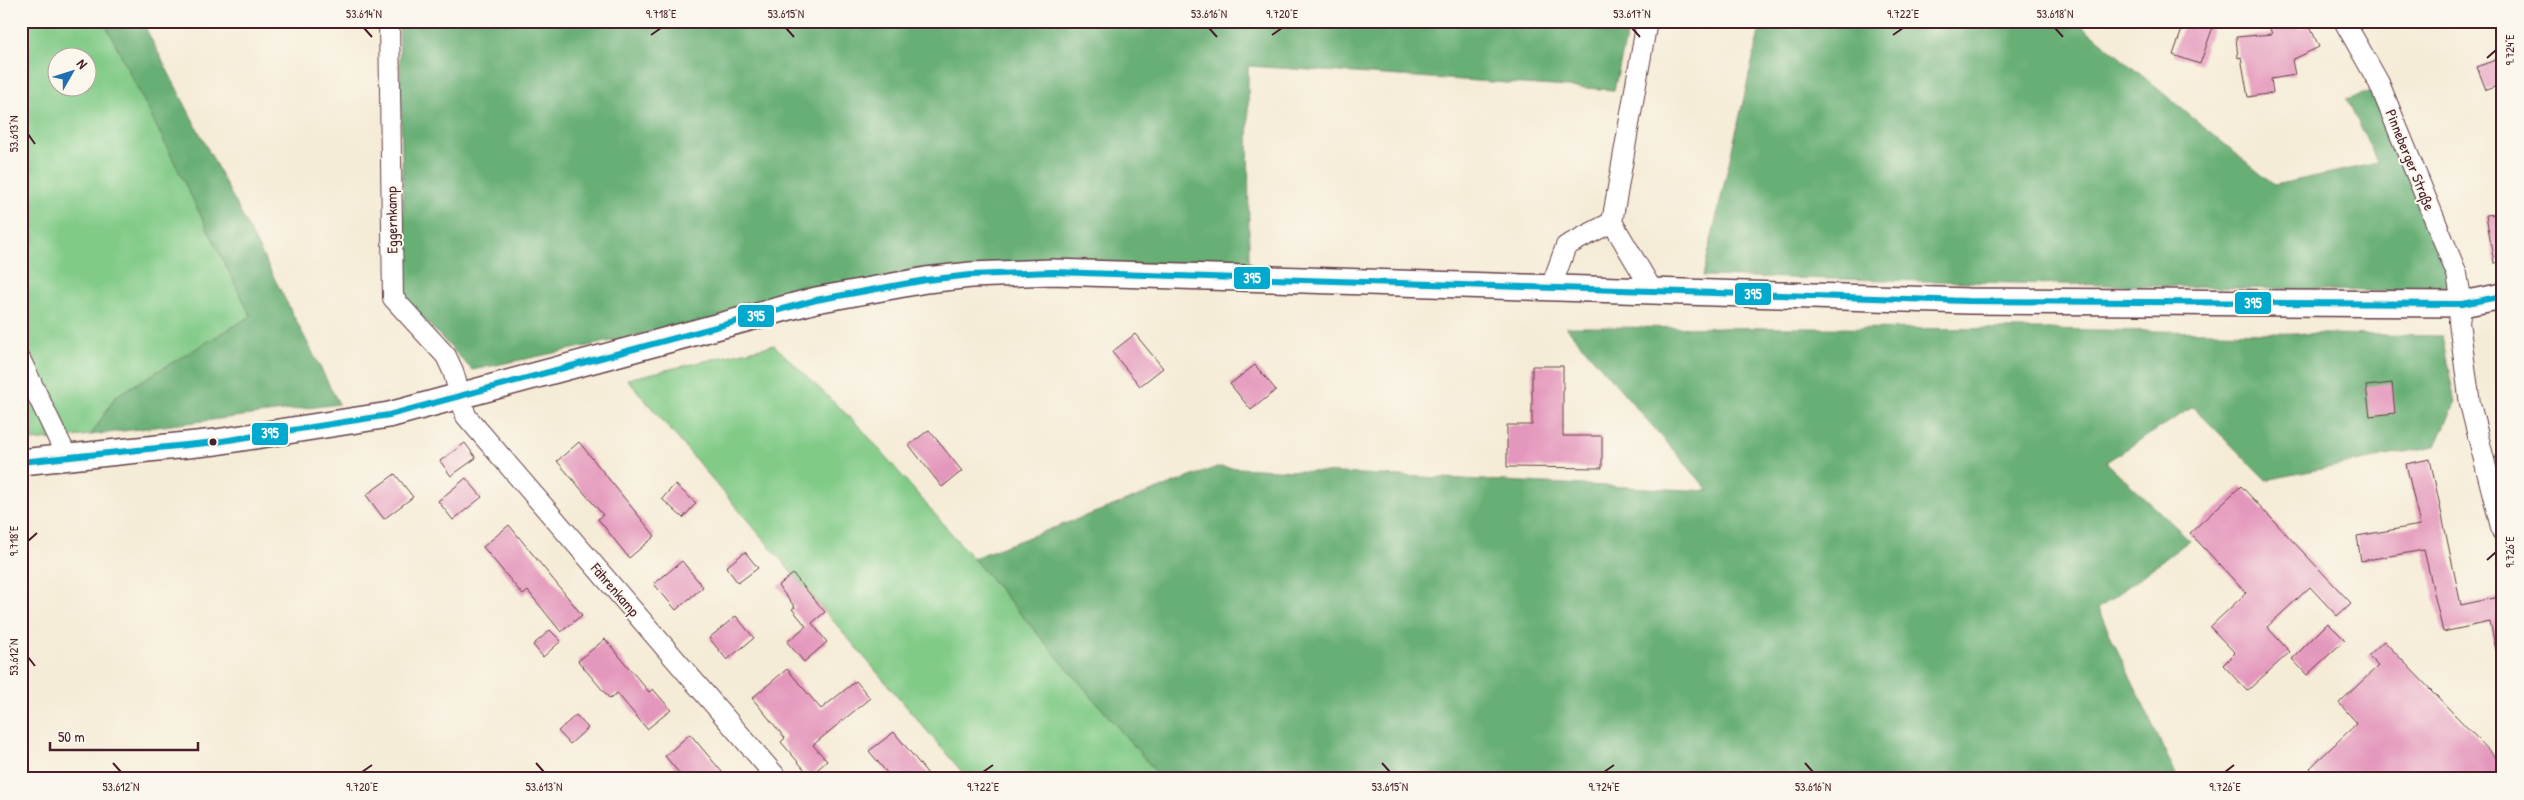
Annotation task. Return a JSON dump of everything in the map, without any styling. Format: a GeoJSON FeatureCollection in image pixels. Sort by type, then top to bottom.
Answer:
{"type":"FeatureCollection","features":[{"type":"Feature","properties":{"kind":"main road"},"geometry":{"type":"LineString","coordinates":[[21,462],[68,459],[216,442],[389,415],[816,300],[872,288],[970,275],[1053,272],[1552,287],[1654,293],[1968,301],[2462,304],[2503,296]]}},
{"type":"Feature","properties":{"kind":"street","name":"Eggernkamp"},"geometry":{"type":"LineString","coordinates":[[389,21],[393,298],[446,356],[461,396]]}},
{"type":"Feature","properties":{"kind":"street"},"geometry":{"type":"LineString","coordinates":[[1647,21],[1612,222],[1654,293]]}},
{"type":"Feature","properties":{"kind":"street","name":"Pinneberger Straße"},"geometry":{"type":"LineString","coordinates":[[2344,21],[2379,83],[2457,274],[2462,304],[2459,322],[2470,404],[2502,532]]}},
{"type":"Feature","properties":{"kind":"street"},"geometry":{"type":"LineString","coordinates":[[1552,287],[1566,246],[1612,222]]}},
{"type":"Feature","properties":{"kind":"street"},"geometry":{"type":"LineString","coordinates":[[21,361],[68,459]]}},
{"type":"Feature","properties":{"kind":"street","name":"Fährenkamp"},"geometry":{"type":"LineString","coordinates":[[461,396],[466,416],[778,779]]}},
{"type":"Feature","properties":{"kind":"green space"},"geometry":{"type":"Polygon","coordinates":[[[21,21],[104,21],[251,316],[116,396],[91,435],[21,442],[21,21]]]}},
{"type":"Feature","properties":{"kind":"green space"},"geometry":{"type":"Polygon","coordinates":[[[104,21],[142,21],[339,404],[91,435],[116,396],[251,316],[104,21]]]}},
{"type":"Feature","properties":{"kind":"green space"},"geometry":{"type":"Polygon","coordinates":[[[399,21],[1630,21],[1614,90],[1248,66],[1249,267],[852,291],[472,370],[405,299],[399,21]]]}},
{"type":"Feature","properties":{"kind":"green space"},"geometry":{"type":"Polygon","coordinates":[[[1786,21],[2076,21],[2274,185],[2378,163],[2347,99],[2375,90],[2459,293],[1703,276],[1759,32],[1786,21]]]}},
{"type":"Feature","properties":{"kind":"green space"},"geometry":{"type":"Polygon","coordinates":[[[1566,327],[2040,329],[2442,336],[2455,403],[2436,446],[2266,480],[2193,407],[2106,462],[2190,540],[2098,609],[2178,779],[1162,779],[973,558],[1217,467],[1709,491],[1566,327]]]}},
{"type":"Feature","properties":{"kind":"green space"},"geometry":{"type":"Polygon","coordinates":[[[774,345],[861,428],[1162,779],[968,779],[627,379],[774,345]]]}},
{"type":"Feature","properties":{"kind":"building"},"geometry":{"type":"Polygon","coordinates":[[[2185,21],[2215,21],[2200,64],[2173,55],[2185,21]]]}},
{"type":"Feature","properties":{"kind":"building"},"geometry":{"type":"Polygon","coordinates":[[[2267,21],[2295,21],[2299,29],[2309,24],[2319,47],[2292,60],[2295,75],[2271,79],[2273,93],[2248,97],[2241,57],[2238,58],[2236,37],[2272,34],[2267,21]]]}},
{"type":"Feature","properties":{"kind":"building"},"geometry":{"type":"Polygon","coordinates":[[[2503,57],[2503,84],[2486,90],[2477,67],[2503,57]]]}},
{"type":"Feature","properties":{"kind":"building"},"geometry":{"type":"Polygon","coordinates":[[[2503,213],[2503,262],[2494,263],[2486,215],[2503,213]]]}},
{"type":"Feature","properties":{"kind":"building"},"geometry":{"type":"Polygon","coordinates":[[[1135,334],[1163,368],[1140,386],[1112,352],[1135,334]]]}},
{"type":"Feature","properties":{"kind":"building"},"geometry":{"type":"Polygon","coordinates":[[[1255,365],[1276,390],[1251,410],[1230,384],[1255,365]]]}},
{"type":"Feature","properties":{"kind":"building"},"geometry":{"type":"Polygon","coordinates":[[[1532,366],[1563,366],[1563,436],[1602,436],[1602,468],[1507,467],[1507,425],[1532,425],[1532,366]]]}},
{"type":"Feature","properties":{"kind":"building"},"geometry":{"type":"Polygon","coordinates":[[[2392,383],[2395,413],[2370,416],[2366,386],[2392,383]]]}},
{"type":"Feature","properties":{"kind":"building"},"geometry":{"type":"Polygon","coordinates":[[[929,430],[962,471],[942,487],[909,445],[929,430]]]}},
{"type":"Feature","properties":{"kind":"building"},"geometry":{"type":"Polygon","coordinates":[[[579,442],[655,536],[629,558],[598,519],[603,515],[557,461],[579,442]]]}},
{"type":"Feature","properties":{"kind":"building"},"geometry":{"type":"Polygon","coordinates":[[[465,443],[476,458],[451,476],[440,461],[465,443]]]}},
{"type":"Feature","properties":{"kind":"building"},"geometry":{"type":"Polygon","coordinates":[[[2430,459],[2461,605],[2503,596],[2503,650],[2496,650],[2490,622],[2443,632],[2424,550],[2361,561],[2357,536],[2420,525],[2406,464],[2430,459]]]}},
{"type":"Feature","properties":{"kind":"building"},"geometry":{"type":"Polygon","coordinates":[[[395,474],[413,497],[384,519],[366,495],[395,474]]]}},
{"type":"Feature","properties":{"kind":"building"},"geometry":{"type":"Polygon","coordinates":[[[466,478],[482,497],[453,520],[438,501],[466,478]]]}},
{"type":"Feature","properties":{"kind":"building"},"geometry":{"type":"Polygon","coordinates":[[[675,484],[696,503],[683,518],[662,499],[675,484]]]}},
{"type":"Feature","properties":{"kind":"building"},"geometry":{"type":"Polygon","coordinates":[[[2241,486],[2351,603],[2337,616],[2310,587],[2267,627],[2290,652],[2247,691],[2223,665],[2235,653],[2210,627],[2246,593],[2190,533],[2241,486]]]}},
{"type":"Feature","properties":{"kind":"building"},"geometry":{"type":"Polygon","coordinates":[[[509,525],[582,615],[561,632],[528,591],[523,595],[483,547],[509,525]]]}},
{"type":"Feature","properties":{"kind":"building"},"geometry":{"type":"Polygon","coordinates":[[[745,552],[758,568],[738,583],[726,567],[745,552]]]}},
{"type":"Feature","properties":{"kind":"building"},"geometry":{"type":"Polygon","coordinates":[[[682,561],[703,587],[676,610],[654,584],[682,561]]]}},
{"type":"Feature","properties":{"kind":"building"},"geometry":{"type":"Polygon","coordinates":[[[793,574],[825,612],[812,623],[827,642],[804,662],[787,642],[806,626],[792,609],[795,607],[778,586],[793,574]]]}},
{"type":"Feature","properties":{"kind":"building"},"geometry":{"type":"Polygon","coordinates":[[[736,616],[754,638],[727,660],[709,638],[736,616]]]}},
{"type":"Feature","properties":{"kind":"building"},"geometry":{"type":"Polygon","coordinates":[[[2328,623],[2345,640],[2307,675],[2292,659],[2328,623]]]}},
{"type":"Feature","properties":{"kind":"building"},"geometry":{"type":"Polygon","coordinates":[[[550,630],[561,641],[543,657],[533,645],[550,630]]]}},
{"type":"Feature","properties":{"kind":"building"},"geometry":{"type":"Polygon","coordinates":[[[605,639],[649,692],[653,689],[671,710],[647,729],[617,693],[610,699],[578,661],[605,639]]]}},
{"type":"Feature","properties":{"kind":"building"},"geometry":{"type":"Polygon","coordinates":[[[2384,641],[2503,765],[2503,779],[2320,779],[2310,768],[2357,723],[2339,703],[2378,666],[2368,656],[2384,641]]]}},
{"type":"Feature","properties":{"kind":"building"},"geometry":{"type":"Polygon","coordinates":[[[787,669],[821,709],[856,681],[870,698],[813,745],[827,761],[810,776],[781,742],[785,738],[752,698],[787,669]]]}},
{"type":"Feature","properties":{"kind":"building"},"geometry":{"type":"Polygon","coordinates":[[[576,715],[588,728],[570,744],[558,731],[576,715]]]}},
{"type":"Feature","properties":{"kind":"building"},"geometry":{"type":"Polygon","coordinates":[[[894,732],[932,779],[892,779],[869,751],[894,732]]]}},
{"type":"Feature","properties":{"kind":"building"},"geometry":{"type":"Polygon","coordinates":[[[690,734],[728,779],[684,779],[665,756],[690,734]]]}},
{"type":"Feature","properties":{"kind":"transit line","name":"395"},"geometry":{"type":"LineString","coordinates":[[21,462],[216,442],[389,415],[816,300],[926,280],[971,275],[1053,272],[1968,301],[2462,304],[2503,296]]}}]}
